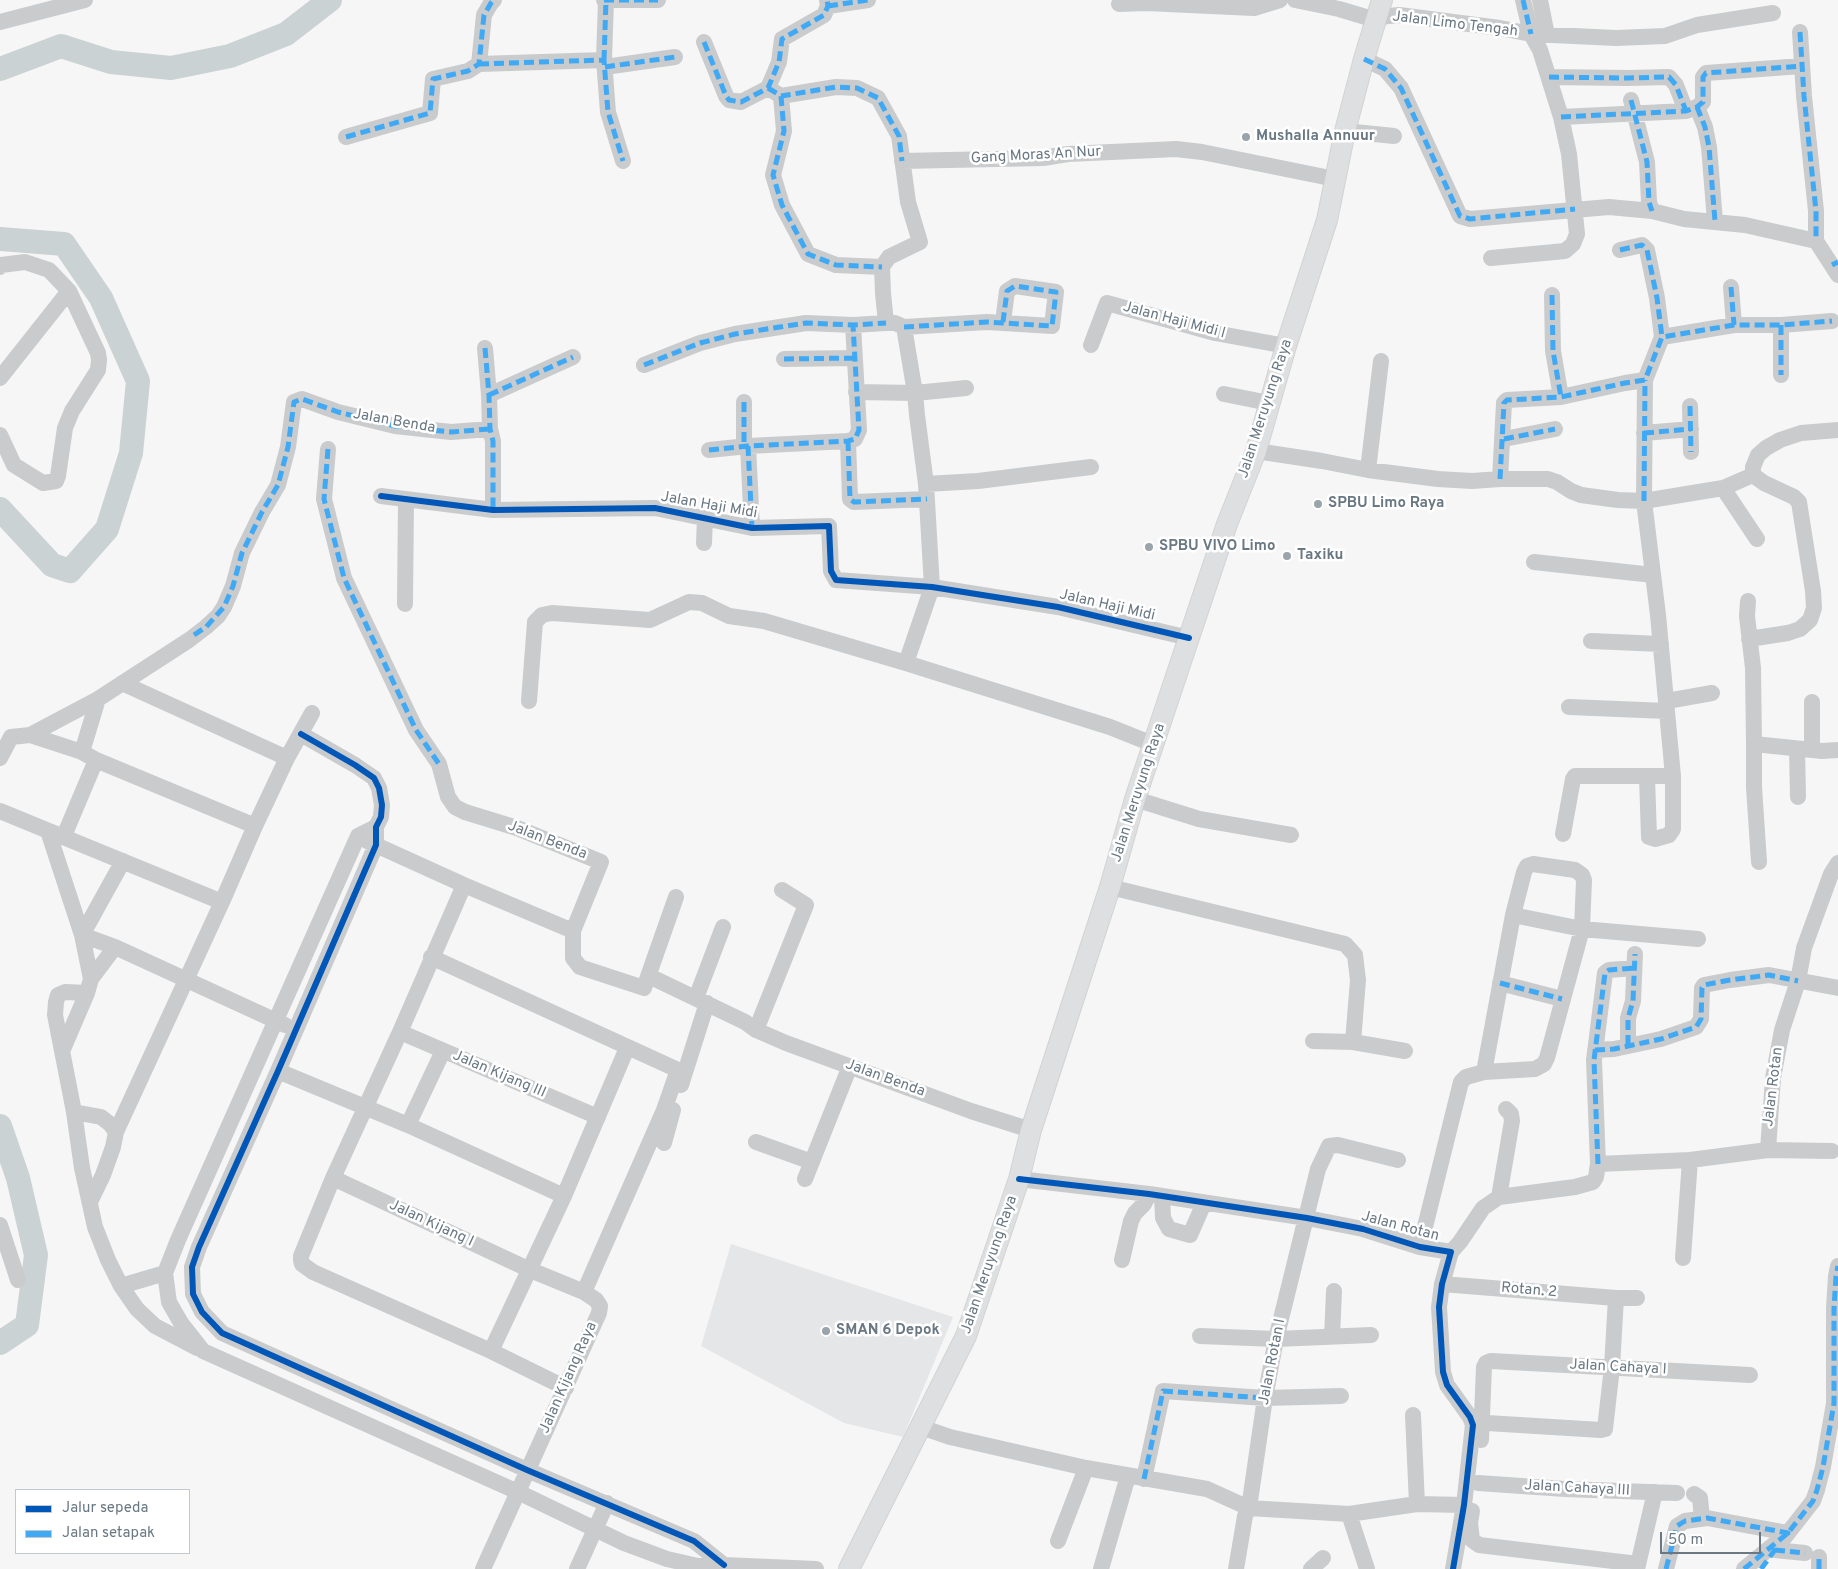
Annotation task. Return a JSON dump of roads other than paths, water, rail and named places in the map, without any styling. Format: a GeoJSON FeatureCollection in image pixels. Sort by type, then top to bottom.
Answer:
{"type":"FeatureCollection","features":[{"type":"Feature","properties":{"kind":"main road","name":"Jalan Meruyung Raya"},"geometry":{"type":"LineString","coordinates":[[849,1569],[966,1336],[1019,1179],[1031,1130],[1110,887],[1135,799],[1227,524],[1256,451],[1286,346],[1327,220],[1345,131],[1380,8]]}},
{"type":"Feature","properties":{"kind":"street"},"geometry":{"type":"LineString","coordinates":[[0,22],[85,0]]}},
{"type":"Feature","properties":{"kind":"street"},"geometry":{"type":"LineString","coordinates":[[479,64],[484,16],[490,2],[494,0]]}},
{"type":"Feature","properties":{"kind":"street"},"geometry":{"type":"LineString","coordinates":[[622,161],[608,112],[604,63],[605,0],[650,0]]}},
{"type":"Feature","properties":{"kind":"street"},"geometry":{"type":"LineString","coordinates":[[868,0],[828,3],[824,15],[782,39],[774,92],[784,131],[773,175],[782,205],[808,254],[836,264],[882,267]]}},
{"type":"Feature","properties":{"kind":"street"},"geometry":{"type":"LineString","coordinates":[[1119,4],[1146,3],[1254,8],[1280,0]]}},
{"type":"Feature","properties":{"kind":"street","name":"Jalan Limo Tengah"},"geometry":{"type":"LineString","coordinates":[[1295,0],[1339,9],[1369,18],[1380,8],[1400,15],[1539,35],[1616,38],[1665,36],[1697,26],[1773,12]]}},
{"type":"Feature","properties":{"kind":"street"},"geometry":{"type":"LineString","coordinates":[[1523,0],[1539,35]]}},
{"type":"Feature","properties":{"kind":"street"},"geometry":{"type":"LineString","coordinates":[[1491,258],[1560,252],[1570,248],[1576,234],[1568,154],[1561,117],[1540,50],[1540,0]]}},
{"type":"Feature","properties":{"kind":"street"},"geometry":{"type":"LineString","coordinates":[[1800,32],[1816,211],[1816,241],[1836,267]]}},
{"type":"Feature","properties":{"kind":"street"},"geometry":{"type":"LineString","coordinates":[[704,42],[729,100],[741,102],[774,92],[836,87],[857,88],[878,98],[899,136],[908,202],[920,242],[889,257],[882,267],[886,323]]}},
{"type":"Feature","properties":{"kind":"street"},"geometry":{"type":"LineString","coordinates":[[346,137],[430,112],[433,79],[468,71],[479,64],[604,63],[674,57]]}},
{"type":"Feature","properties":{"kind":"street"},"geometry":{"type":"LineString","coordinates":[[1364,59],[1385,69],[1401,88],[1460,216],[1470,219],[1609,207],[1652,211],[1684,219],[1715,221],[1776,231],[1816,241]]}},
{"type":"Feature","properties":{"kind":"street"},"geometry":{"type":"LineString","coordinates":[[1561,117],[1633,107],[1691,109],[1703,102],[1703,77],[1706,73],[1802,66]]}},
{"type":"Feature","properties":{"kind":"street"},"geometry":{"type":"LineString","coordinates":[[1549,77],[1668,77],[1674,82],[1705,127],[1709,147],[1715,221]]}},
{"type":"Feature","properties":{"kind":"street"},"geometry":{"type":"LineString","coordinates":[[1633,107],[1647,162],[1649,202],[1652,211]]}},
{"type":"Feature","properties":{"kind":"street"},"geometry":{"type":"LineString","coordinates":[[1345,131],[1394,136]]}},
{"type":"Feature","properties":{"kind":"street","name":"Gang Moras An Nur"},"geometry":{"type":"LineString","coordinates":[[902,161],[1043,158],[1068,154],[1176,149],[1202,152],[1335,179]]}},
{"type":"Feature","properties":{"kind":"street"},"geometry":{"type":"LineString","coordinates":[[1620,250],[1642,245],[1647,250],[1657,298],[1662,337],[1645,380],[1644,501],[1667,706],[1673,776],[1673,831],[1669,835],[1652,839],[1648,835],[1647,777]]}},
{"type":"Feature","properties":{"kind":"street"},"geometry":{"type":"LineString","coordinates":[[0,267],[1,265],[26,262],[49,270],[69,291],[98,353],[99,360],[98,370],[72,411],[65,428],[56,480],[43,483],[14,465],[0,434]]}},
{"type":"Feature","properties":{"kind":"street"},"geometry":{"type":"LineString","coordinates":[[1732,287],[1734,324]]}},
{"type":"Feature","properties":{"kind":"street"},"geometry":{"type":"LineString","coordinates":[[0,378],[69,291]]}},
{"type":"Feature","properties":{"kind":"street"},"geometry":{"type":"LineString","coordinates":[[1552,295],[1553,351],[1561,397]]}},
{"type":"Feature","properties":{"kind":"street","name":"Jalan Haji Midi I"},"geometry":{"type":"LineString","coordinates":[[1091,345],[1107,303],[1215,333],[1286,346]]}},
{"type":"Feature","properties":{"kind":"street"},"geometry":{"type":"LineString","coordinates":[[1662,337],[1734,324],[1781,325],[1832,321]]}},
{"type":"Feature","properties":{"kind":"street"},"geometry":{"type":"LineString","coordinates":[[644,365],[700,343],[735,334],[806,323],[853,325],[895,323],[904,327],[1003,322]]}},
{"type":"Feature","properties":{"kind":"street"},"geometry":{"type":"LineString","coordinates":[[709,450],[855,439],[859,430],[853,325]]}},
{"type":"Feature","properties":{"kind":"street"},"geometry":{"type":"LineString","coordinates":[[1781,325],[1781,375]]}},
{"type":"Feature","properties":{"kind":"street"},"geometry":{"type":"LineString","coordinates":[[904,327],[915,393],[916,415],[927,491],[932,587],[906,663]]}},
{"type":"Feature","properties":{"kind":"street"},"geometry":{"type":"LineString","coordinates":[[485,348],[490,429],[494,442],[493,510]]}},
{"type":"Feature","properties":{"kind":"street"},"geometry":{"type":"LineString","coordinates":[[489,395],[573,357]]}},
{"type":"Feature","properties":{"kind":"street"},"geometry":{"type":"LineString","coordinates":[[784,359],[854,358]]}},
{"type":"Feature","properties":{"kind":"street"},"geometry":{"type":"LineString","coordinates":[[1368,470],[1380,361]]}},
{"type":"Feature","properties":{"kind":"street"},"geometry":{"type":"LineString","coordinates":[[1500,479],[1505,401],[1510,399],[1561,397],[1645,380]]}},
{"type":"Feature","properties":{"kind":"street"},"geometry":{"type":"LineString","coordinates":[[856,392],[915,393],[966,388]]}},
{"type":"Feature","properties":{"kind":"street"},"geometry":{"type":"LineString","coordinates":[[1224,394],[1269,403]]}},
{"type":"Feature","properties":{"kind":"street","name":"Jalan Benda"},"geometry":{"type":"LineString","coordinates":[[122,683],[206,627],[224,607],[233,586],[242,553],[262,512],[278,485],[288,447],[294,402],[304,399],[338,412],[396,426],[451,432],[490,429]]}},
{"type":"Feature","properties":{"kind":"street"},"geometry":{"type":"LineString","coordinates":[[744,402],[752,528]]}},
{"type":"Feature","properties":{"kind":"street"},"geometry":{"type":"LineString","coordinates":[[1690,406],[1691,452]]}},
{"type":"Feature","properties":{"kind":"street"},"geometry":{"type":"LineString","coordinates":[[1504,439],[1555,429]]}},
{"type":"Feature","properties":{"kind":"street"},"geometry":{"type":"LineString","coordinates":[[1644,433],[1691,429]]}},
{"type":"Feature","properties":{"kind":"street"},"geometry":{"type":"LineString","coordinates":[[1753,475],[1753,467],[1758,455],[1773,444],[1801,433],[1838,430]]}},
{"type":"Feature","properties":{"kind":"street"},"geometry":{"type":"LineString","coordinates":[[848,441],[850,499],[858,502],[927,491],[978,480],[1091,467]]}},
{"type":"Feature","properties":{"kind":"street","name":"Jalan Benda"},"geometry":{"type":"LineString","coordinates":[[328,449],[324,499],[344,578],[416,730],[439,764],[448,796],[456,807],[465,812],[517,828],[601,862],[573,931],[573,958],[580,967],[644,988],[649,976],[745,1022],[756,1030],[850,1066],[1031,1130]]}},
{"type":"Feature","properties":{"kind":"street"},"geometry":{"type":"LineString","coordinates":[[1256,451],[1368,470],[1438,479],[1472,481],[1548,479],[1581,495],[1618,500],[1644,501],[1723,488],[1744,477],[1753,475],[1764,483],[1794,497],[1799,502],[1814,608],[1810,620],[1800,629],[1788,633],[1749,639]]}},
{"type":"Feature","properties":{"kind":"street"},"geometry":{"type":"LineString","coordinates":[[1723,488],[1757,539]]}},
{"type":"Feature","properties":{"kind":"street","name":"Jalan Haji Midi"},"geometry":{"type":"LineString","coordinates":[[381,496],[493,510],[655,508],[752,528],[829,526],[831,571],[836,580],[932,587],[1058,607],[1189,638]]}},
{"type":"Feature","properties":{"kind":"street"},"geometry":{"type":"LineString","coordinates":[[406,499],[406,604]]}},
{"type":"Feature","properties":{"kind":"street"},"geometry":{"type":"LineString","coordinates":[[704,543],[705,518]]}},
{"type":"Feature","properties":{"kind":"street"},"geometry":{"type":"LineString","coordinates":[[1534,562],[1653,575]]}},
{"type":"Feature","properties":{"kind":"street"},"geometry":{"type":"LineString","coordinates":[[1748,601],[1747,616],[1753,668],[1754,787],[1759,862]]}},
{"type":"Feature","properties":{"kind":"street"},"geometry":{"type":"LineString","coordinates":[[529,701],[535,622],[542,615],[552,613],[650,620],[689,602],[702,603],[729,616],[764,621],[906,663],[1110,727],[1154,744]]}},
{"type":"Feature","properties":{"kind":"street"},"geometry":{"type":"LineString","coordinates":[[1591,642],[1661,644]]}},
{"type":"Feature","properties":{"kind":"street"},"geometry":{"type":"LineString","coordinates":[[0,758],[11,737],[30,734],[98,700],[122,683],[287,758]]}},
{"type":"Feature","properties":{"kind":"street"},"geometry":{"type":"LineString","coordinates":[[1568,708],[1667,706],[1712,693]]}},
{"type":"Feature","properties":{"kind":"street"},"geometry":{"type":"LineString","coordinates":[[64,836],[89,756],[98,700]]}},
{"type":"Feature","properties":{"kind":"street"},"geometry":{"type":"LineString","coordinates":[[1798,797],[1812,702]]}},
{"type":"Feature","properties":{"kind":"street"},"geometry":{"type":"LineString","coordinates":[[90,1202],[103,1175],[116,1132],[255,826],[287,758],[312,713]]}},
{"type":"Feature","properties":{"kind":"street"},"geometry":{"type":"LineString","coordinates":[[30,734],[89,756],[255,826]]}},
{"type":"Feature","properties":{"kind":"street"},"geometry":{"type":"LineString","coordinates":[[301,734],[374,778],[379,788],[382,805],[381,817],[376,827],[376,845],[278,1072],[199,1247],[192,1267],[193,1294],[202,1312],[222,1333],[527,1470],[694,1541],[724,1565]]}},
{"type":"Feature","properties":{"kind":"street"},"geometry":{"type":"LineString","coordinates":[[1754,744],[1805,750],[1838,750]]}},
{"type":"Feature","properties":{"kind":"street"},"geometry":{"type":"LineString","coordinates":[[1563,834],[1572,779],[1575,776],[1673,776]]}},
{"type":"Feature","properties":{"kind":"street"},"geometry":{"type":"LineString","coordinates":[[1135,799],[1198,819],[1291,835]]}},
{"type":"Feature","properties":{"kind":"street"},"geometry":{"type":"LineString","coordinates":[[0,812],[64,836],[222,902]]}},
{"type":"Feature","properties":{"kind":"street"},"geometry":{"type":"LineString","coordinates":[[203,1351],[181,1322],[169,1302],[165,1273],[182,1230],[358,836],[376,827]]}},
{"type":"Feature","properties":{"kind":"street"},"geometry":{"type":"LineString","coordinates":[[48,831],[82,935],[89,986]]}},
{"type":"Feature","properties":{"kind":"street"},"geometry":{"type":"LineString","coordinates":[[358,836],[464,885],[573,931]]}},
{"type":"Feature","properties":{"kind":"street"},"geometry":{"type":"LineString","coordinates":[[82,935],[123,861]]}},
{"type":"Feature","properties":{"kind":"street","name":"Jalan Rotan"},"geometry":{"type":"LineString","coordinates":[[1768,1150],[1773,1078],[1782,1030],[1798,981],[1804,948],[1831,874],[1838,863]]}},
{"type":"Feature","properties":{"kind":"street"},"geometry":{"type":"LineString","coordinates":[[1420,1247],[1461,1082],[1466,1077],[1484,1072],[1536,1069],[1544,1064],[1547,1058],[1582,929],[1584,880],[1580,873],[1574,870],[1534,864],[1526,866],[1513,915],[1484,1072]]}},
{"type":"Feature","properties":{"kind":"street"},"geometry":{"type":"LineString","coordinates":[[464,885],[400,1032],[333,1178],[301,1256],[302,1264],[313,1272],[491,1351],[566,1388]]}},
{"type":"Feature","properties":{"kind":"street"},"geometry":{"type":"LineString","coordinates":[[1110,887],[1346,944],[1355,954],[1358,980],[1354,1042]]}},
{"type":"Feature","properties":{"kind":"street"},"geometry":{"type":"LineString","coordinates":[[756,1030],[806,906],[782,890]]}},
{"type":"Feature","properties":{"kind":"street"},"geometry":{"type":"LineString","coordinates":[[649,976],[676,896]]}},
{"type":"Feature","properties":{"kind":"street"},"geometry":{"type":"LineString","coordinates":[[1513,915],[1582,929],[1698,939]]}},
{"type":"Feature","properties":{"kind":"street"},"geometry":{"type":"LineString","coordinates":[[664,1143],[723,927]]}},
{"type":"Feature","properties":{"kind":"street"},"geometry":{"type":"LineString","coordinates":[[82,935],[116,947],[295,1029]]}},
{"type":"Feature","properties":{"kind":"street"},"geometry":{"type":"LineString","coordinates":[[63,1049],[89,986],[116,947]]}},
{"type":"Feature","properties":{"kind":"street"},"geometry":{"type":"LineString","coordinates":[[431,958],[678,1070],[664,1110],[584,1292]]}},
{"type":"Feature","properties":{"kind":"street"},"geometry":{"type":"LineString","coordinates":[[1451,1252],[1460,1242],[1482,1208],[1499,1197],[1575,1187],[1593,1182],[1596,1177],[1598,1164],[1595,1050],[1605,973],[1635,961],[1633,1001],[1628,1018],[1628,1045]]}},
{"type":"Feature","properties":{"kind":"street"},"geometry":{"type":"LineString","coordinates":[[1595,1050],[1661,1039],[1696,1027],[1701,1019],[1702,988],[1704,985],[1770,975],[1838,988]]}},
{"type":"Feature","properties":{"kind":"street"},"geometry":{"type":"LineString","coordinates":[[1500,983],[1562,999]]}},
{"type":"Feature","properties":{"kind":"street"},"geometry":{"type":"LineString","coordinates":[[89,986],[58,995],[55,1015],[63,1049],[82,1168],[95,1227],[108,1260],[137,1309],[151,1322],[203,1351],[518,1492],[665,1564],[816,1569]]}},
{"type":"Feature","properties":{"kind":"street","name":"Jalan Kijang III"},"geometry":{"type":"LineString","coordinates":[[400,1032],[598,1117]]}},
{"type":"Feature","properties":{"kind":"street"},"geometry":{"type":"LineString","coordinates":[[1313,1041],[1354,1042],[1405,1051]]}},
{"type":"Feature","properties":{"kind":"street"},"geometry":{"type":"LineString","coordinates":[[491,1351],[564,1196],[626,1048]]}},
{"type":"Feature","properties":{"kind":"street"},"geometry":{"type":"LineString","coordinates":[[408,1126],[443,1051]]}},
{"type":"Feature","properties":{"kind":"street"},"geometry":{"type":"LineString","coordinates":[[805,1179],[850,1066]]}},
{"type":"Feature","properties":{"kind":"street"},"geometry":{"type":"LineString","coordinates":[[278,1072],[366,1107],[564,1196]]}},
{"type":"Feature","properties":{"kind":"street"},"geometry":{"type":"LineString","coordinates":[[1499,1197],[1512,1121],[1511,1114],[1506,1109]]}},
{"type":"Feature","properties":{"kind":"street"},"geometry":{"type":"LineString","coordinates":[[74,1112],[101,1117],[116,1132]]}},
{"type":"Feature","properties":{"kind":"street"},"geometry":{"type":"LineString","coordinates":[[756,1142],[812,1162]]}},
{"type":"Feature","properties":{"kind":"street","name":"Jalan Rotan I"},"geometry":{"type":"LineString","coordinates":[[1236,1569],[1245,1516],[1249,1508],[1265,1398],[1276,1339],[1318,1170],[1329,1146],[1338,1145],[1398,1160]]}},
{"type":"Feature","properties":{"kind":"street"},"geometry":{"type":"LineString","coordinates":[[1598,1164],[1690,1160],[1768,1150],[1832,1151]]}},
{"type":"Feature","properties":{"kind":"street"},"geometry":{"type":"LineString","coordinates":[[1683,1258],[1690,1160]]}},
{"type":"Feature","properties":{"kind":"street","name":"Jalan Kijang I"},"geometry":{"type":"LineString","coordinates":[[333,1178],[528,1269]]}},
{"type":"Feature","properties":{"kind":"street","name":"Jalan Rotan"},"geometry":{"type":"LineString","coordinates":[[1019,1179],[1156,1195],[1307,1218],[1363,1229],[1420,1247],[1451,1252],[1442,1284],[1439,1307],[1443,1372],[1447,1385],[1470,1417],[1473,1425],[1464,1505],[1453,1569]]}},
{"type":"Feature","properties":{"kind":"street"},"geometry":{"type":"LineString","coordinates":[[1122,1260],[1131,1221],[1144,1204],[1156,1195],[1163,1218],[1169,1229],[1190,1235],[1204,1203]]}},
{"type":"Feature","properties":{"kind":"street"},"geometry":{"type":"LineString","coordinates":[[0,1225],[4,1251],[18,1280]]}},
{"type":"Feature","properties":{"kind":"street"},"geometry":{"type":"LineString","coordinates":[[1761,1569],[1813,1501],[1823,1467],[1834,1403],[1836,1276],[1838,1266]]}},
{"type":"Feature","properties":{"kind":"street","name":"Jalan Kijang Raya"},"geometry":{"type":"LineString","coordinates":[[483,1569],[599,1313],[600,1306],[596,1300],[584,1292],[528,1269]]}},
{"type":"Feature","properties":{"kind":"street"},"geometry":{"type":"LineString","coordinates":[[122,1286],[165,1273]]}},
{"type":"Feature","properties":{"kind":"street","name":"Rotan. 2"},"geometry":{"type":"LineString","coordinates":[[1442,1284],[1616,1298],[1637,1298]]}},
{"type":"Feature","properties":{"kind":"street"},"geometry":{"type":"LineString","coordinates":[[1332,1337],[1334,1291]]}},
{"type":"Feature","properties":{"kind":"street"},"geometry":{"type":"LineString","coordinates":[[169,1302],[193,1294]]}},
{"type":"Feature","properties":{"kind":"street"},"geometry":{"type":"LineString","coordinates":[[1616,1298],[1612,1367],[1605,1429],[1486,1423],[1483,1421],[1478,1484],[1470,1523],[1472,1540],[1484,1547],[1638,1566],[1655,1492]]}},
{"type":"Feature","properties":{"kind":"street"},"geometry":{"type":"LineString","coordinates":[[1200,1336],[1276,1339],[1371,1335]]}},
{"type":"Feature","properties":{"kind":"street","name":"Jalan Cahaya I"},"geometry":{"type":"LineString","coordinates":[[1483,1421],[1484,1367],[1486,1363],[1491,1361],[1750,1375]]}},
{"type":"Feature","properties":{"kind":"street"},"geometry":{"type":"LineString","coordinates":[[1101,1569],[1136,1477],[1163,1391],[1265,1398],[1341,1396]]}},
{"type":"Feature","properties":{"kind":"street"},"geometry":{"type":"LineString","coordinates":[[1413,1415],[1417,1504]]}},
{"type":"Feature","properties":{"kind":"street"},"geometry":{"type":"LineString","coordinates":[[922,1426],[950,1437],[1086,1468],[1208,1489],[1249,1508],[1350,1514],[1417,1504],[1464,1505]]}},
{"type":"Feature","properties":{"kind":"street"},"geometry":{"type":"LineString","coordinates":[[1058,1541],[1086,1468]]}},
{"type":"Feature","properties":{"kind":"street","name":"Jalan Cahaya III"},"geometry":{"type":"LineString","coordinates":[[1478,1484],[1677,1493]]}},
{"type":"Feature","properties":{"kind":"street"},"geometry":{"type":"LineString","coordinates":[[1694,1494],[1700,1498],[1702,1519]]}},
{"type":"Feature","properties":{"kind":"street"},"geometry":{"type":"LineString","coordinates":[[577,1569],[607,1503]]}},
{"type":"Feature","properties":{"kind":"street"},"geometry":{"type":"LineString","coordinates":[[1350,1514],[1367,1569]]}},
{"type":"Feature","properties":{"kind":"street"},"geometry":{"type":"LineString","coordinates":[[1666,1569],[1677,1526],[1685,1521],[1707,1518],[1788,1532]]}},
{"type":"Feature","properties":{"kind":"street"},"geometry":{"type":"LineString","coordinates":[[1744,1569],[1788,1532]]}},
{"type":"Feature","properties":{"kind":"street"},"geometry":{"type":"LineString","coordinates":[[1775,1550],[1815,1560]]}},
{"type":"Feature","properties":{"kind":"street"},"geometry":{"type":"LineString","coordinates":[[1311,1569],[1323,1558]]}},
{"type":"Feature","properties":{"kind":"waterway"},"geometry":{"type":"LineString","coordinates":[[0,69],[61,46],[111,62],[171,68],[230,56],[286,34],[330,0]]}},
{"type":"Feature","properties":{"kind":"waterway"},"geometry":{"type":"LineString","coordinates":[[0,239],[64,244],[101,298],[138,381],[131,453],[107,529],[70,571],[52,565],[0,509]]}},
{"type":"Feature","properties":{"kind":"waterway"},"geometry":{"type":"LineString","coordinates":[[0,1126],[18,1178],[36,1255],[27,1325],[0,1343]]}},
{"type":"Feature","properties":{"kind":"place","name":"Mushalla Annuur"},"geometry":{"type":"Point","coordinates":[1246,137]}},
{"type":"Feature","properties":{"kind":"place","name":"SPBU Limo Raya"},"geometry":{"type":"Point","coordinates":[1318,504]}},
{"type":"Feature","properties":{"kind":"place","name":"SPBU VIVO Limo"},"geometry":{"type":"Point","coordinates":[1149,547]}},
{"type":"Feature","properties":{"kind":"place","name":"Taxiku"},"geometry":{"type":"Point","coordinates":[1287,556]}},
{"type":"Feature","properties":{"kind":"place","name":"SMAN 6 Depok"},"geometry":{"type":"Point","coordinates":[826,1331]}}]}
